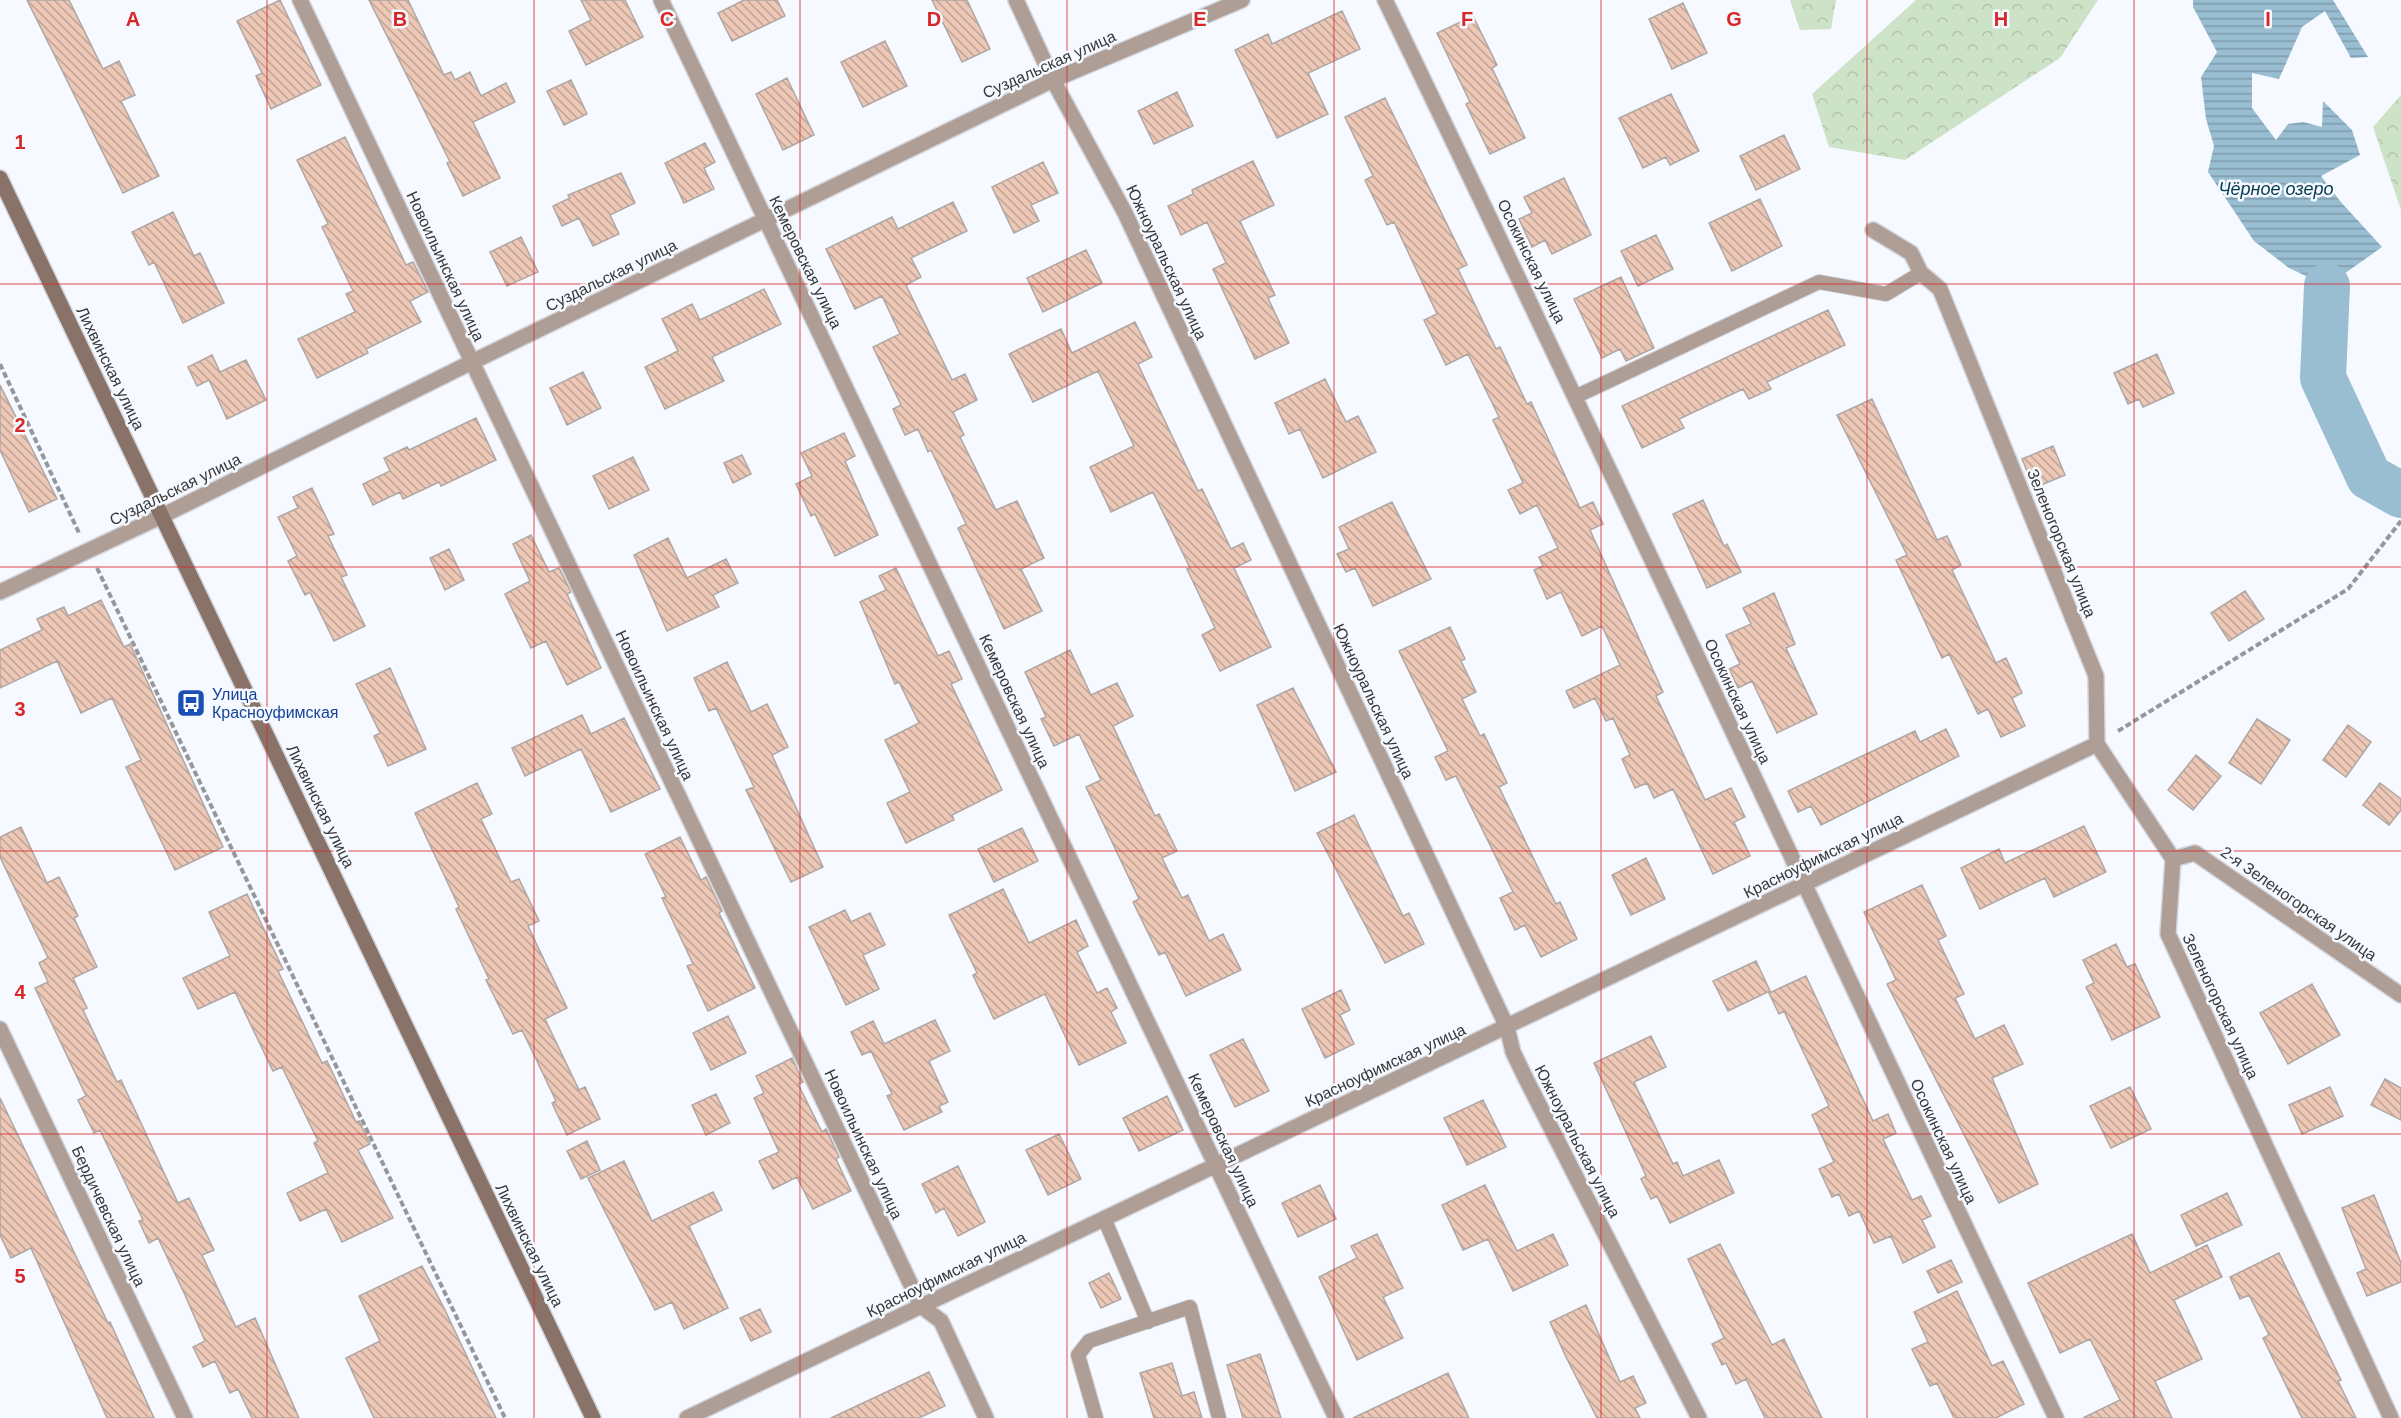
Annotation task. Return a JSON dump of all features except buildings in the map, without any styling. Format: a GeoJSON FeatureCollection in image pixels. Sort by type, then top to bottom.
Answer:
{"type":"FeatureCollection","features":[{"type":"Feature","properties":{"kind":"main road","name":"Лихвинская улица"},"geometry":{"type":"LineString","coordinates":[[0,178],[593,1418]]}},
{"type":"Feature","properties":{"kind":"street","name":"Новоильинская улица"},"geometry":{"type":"LineString","coordinates":[[300,0],[921,1306],[941,1321],[986,1418]]}},
{"type":"Feature","properties":{"kind":"street","name":"Кемеровская улица"},"geometry":{"type":"LineString","coordinates":[[661,0],[1336,1418]]}},
{"type":"Feature","properties":{"kind":"street","name":"Южноуральская улица"},"geometry":{"type":"LineString","coordinates":[[1016,0],[1053,80],[1125,213],[1507,1027],[1513,1052],[1699,1418]]}},
{"type":"Feature","properties":{"kind":"street","name":"Суздальская улица"},"geometry":{"type":"LineString","coordinates":[[0,592],[162,516],[472,362],[1053,80],[1242,0]]}},
{"type":"Feature","properties":{"kind":"street","name":"Осокинская улица"},"geometry":{"type":"LineString","coordinates":[[1385,0],[1577,396],[1803,884],[2056,1418]]}},
{"type":"Feature","properties":{"kind":"street","name":"Зеленогорская улица"},"geometry":{"type":"LineString","coordinates":[[1873,230],[1911,253],[1921,273],[1940,289],[2096,676],[2097,744]]}},
{"type":"Feature","properties":{"kind":"street","name":"Красноуфимская улица"},"geometry":{"type":"LineString","coordinates":[[687,1418],[2097,744]]}},
{"type":"Feature","properties":{"kind":"street"},"geometry":{"type":"LineString","coordinates":[[2097,744],[2173,859]]}},
{"type":"Feature","properties":{"kind":"street","name":"2-я Зеленогорская улица"},"geometry":{"type":"LineString","coordinates":[[2173,859],[2195,853],[2401,995]]}},
{"type":"Feature","properties":{"kind":"street","name":"Зеленогорская улица"},"geometry":{"type":"LineString","coordinates":[[2173,859],[2168,934],[2391,1418]]}},
{"type":"Feature","properties":{"kind":"street","name":"Бердичевская улица"},"geometry":{"type":"LineString","coordinates":[[0,1029],[185,1418]]}},
{"type":"Feature","properties":{"kind":"lane"},"geometry":{"type":"LineString","coordinates":[[1577,396],[1819,282],[1886,294],[1921,273]]}},
{"type":"Feature","properties":{"kind":"lane"},"geometry":{"type":"LineString","coordinates":[[1104,1218],[1148,1322]]}},
{"type":"Feature","properties":{"kind":"lane"},"geometry":{"type":"LineString","coordinates":[[1096,1418],[1078,1355],[1089,1341],[1190,1307],[1219,1418]]}},
{"type":"Feature","properties":{"kind":"path"},"geometry":{"type":"LineString","coordinates":[[0,364],[505,1418]]}},
{"type":"Feature","properties":{"kind":"path"},"geometry":{"type":"LineString","coordinates":[[2097,744],[2348,589],[2401,521]]}},
{"type":"Feature","properties":{"kind":"green space"},"geometry":{"type":"Polygon","coordinates":[[[1790,0],[1836,0],[1831,29],[1800,30],[1790,0]]]}},
{"type":"Feature","properties":{"kind":"green space"},"geometry":{"type":"Polygon","coordinates":[[[1916,0],[2098,0],[2060,58],[1905,160],[1829,147],[1812,94],[1916,0]]]}},
{"type":"Feature","properties":{"kind":"green space"},"geometry":{"type":"Polygon","coordinates":[[[2401,95],[2401,210],[2373,127],[2401,95]]]}},
{"type":"Feature","properties":{"kind":"water","name":"Чёрное озеро"},"geometry":{"type":"Polygon","coordinates":[[[2193,0],[2333,0],[2368,57],[2351,58],[2325,11],[2302,27],[2279,79],[2252,73],[2252,108],[2276,140],[2288,124],[2303,122],[2322,127],[2323,101],[2352,130],[2360,155],[2321,176],[2340,201],[2382,247],[2327,286],[2289,268],[2254,241],[2208,172],[2214,146],[2206,119],[2201,77],[2217,52],[2193,7],[2193,0]]]}},
{"type":"Feature","properties":{"kind":"waterway"},"geometry":{"type":"LineString","coordinates":[[2327,286],[2323,378],[2369,477],[2401,495]]}},
{"type":"Feature","properties":{"kind":"place","name":"Улица Красноуфимская"},"geometry":{"type":"Point","coordinates":[191,703]}}]}
